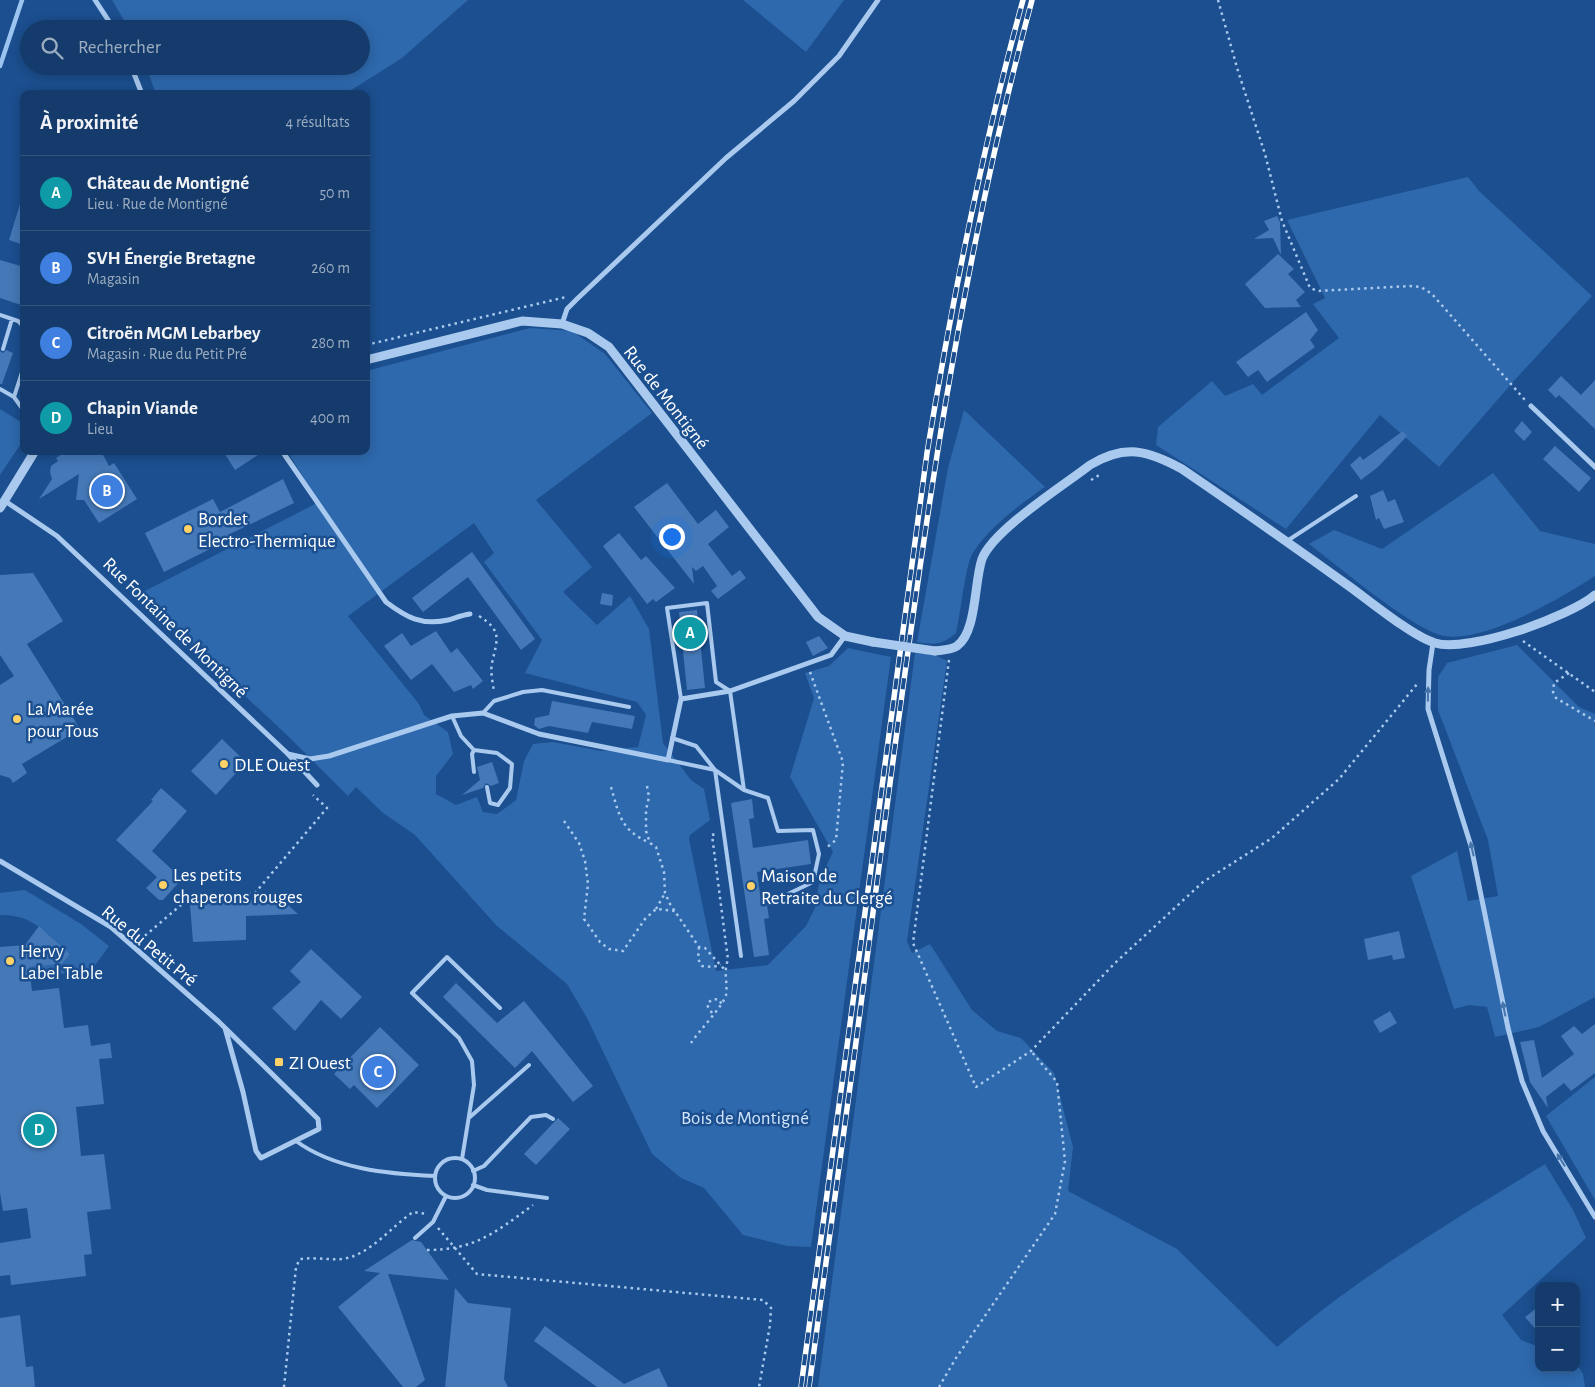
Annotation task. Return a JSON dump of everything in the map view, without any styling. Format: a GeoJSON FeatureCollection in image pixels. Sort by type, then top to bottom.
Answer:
{"type":"FeatureCollection","features":[{"type":"Feature","properties":{"kind":"street"},"geometry":{"type":"LineString","coordinates":[[95,0],[108,20]]}},
{"type":"Feature","properties":{"kind":"street"},"geometry":{"type":"LineString","coordinates":[[562,324],[567,309],[726,158],[794,101],[839,56],[878,0]]}},
{"type":"Feature","properties":{"kind":"street"},"geometry":{"type":"LineString","coordinates":[[135,75],[140,90]]}},
{"type":"Feature","properties":{"kind":"street","name":"Rue de Montigné"},"geometry":{"type":"LineString","coordinates":[[370,359],[522,322],[562,324],[588,333],[609,347],[818,617],[845,636],[935,651],[951,649]]}},
{"type":"Feature","properties":{"kind":"street"},"geometry":{"type":"LineString","coordinates":[[1531,406],[1595,467]]}},
{"type":"Feature","properties":{"kind":"street"},"geometry":{"type":"LineString","coordinates":[[951,649],[963,640],[966,634],[982,559],[988,548],[1001,533],[1090,465],[1106,456],[1134,451],[1166,460],[1286,541],[1392,617],[1433,643],[1449,646],[1510,634],[1545,621],[1588,601],[1595,595]]}},
{"type":"Feature","properties":{"kind":"street"},"geometry":{"type":"LineString","coordinates":[[2,504],[33,455]]}},
{"type":"Feature","properties":{"kind":"street"},"geometry":{"type":"LineString","coordinates":[[285,455],[386,602],[407,618],[420,620],[447,620],[470,614]]}},
{"type":"Feature","properties":{"kind":"street","name":"Rue Fontaine de Montigné"},"geometry":{"type":"LineString","coordinates":[[2,504],[57,536],[288,754],[317,785]]}},
{"type":"Feature","properties":{"kind":"street"},"geometry":{"type":"LineString","coordinates":[[288,754],[310,759],[329,756],[452,716],[483,713],[539,734],[668,760],[680,699],[730,691],[831,655],[845,636]]}},
{"type":"Feature","properties":{"kind":"street"},"geometry":{"type":"LineString","coordinates":[[1433,643],[1429,670],[1428,709],[1471,846],[1508,1028],[1522,1081],[1543,1131],[1595,1217]]}},
{"type":"Feature","properties":{"kind":"street","name":"Rue du Petit Pré"},"geometry":{"type":"LineString","coordinates":[[0,861],[111,927],[225,1028],[318,1119],[319,1129],[262,1158],[256,1151],[243,1092],[225,1028]]}},
{"type":"Feature","properties":{"kind":"lane"},"geometry":{"type":"LineString","coordinates":[[0,315],[20,324]]}},
{"type":"Feature","properties":{"kind":"lane"},"geometry":{"type":"LineString","coordinates":[[3,349],[12,319]]}},
{"type":"Feature","properties":{"kind":"lane"},"geometry":{"type":"LineString","coordinates":[[14,397],[20,378]]}},
{"type":"Feature","properties":{"kind":"lane"},"geometry":{"type":"LineString","coordinates":[[0,389],[14,397],[20,405]]}},
{"type":"Feature","properties":{"kind":"lane"},"geometry":{"type":"LineString","coordinates":[[1286,541],[1356,496]]}},
{"type":"Feature","properties":{"kind":"lane"},"geometry":{"type":"LineString","coordinates":[[680,699],[667,608],[706,603],[716,682],[730,691],[744,790]]}},
{"type":"Feature","properties":{"kind":"lane"},"geometry":{"type":"LineString","coordinates":[[483,713],[494,700],[523,692],[542,690],[629,707]]}},
{"type":"Feature","properties":{"kind":"lane"},"geometry":{"type":"LineString","coordinates":[[452,716],[461,736],[474,750],[497,753],[512,764],[510,788],[498,805],[490,804],[487,787]]}},
{"type":"Feature","properties":{"kind":"lane"},"geometry":{"type":"LineString","coordinates":[[672,738],[696,746],[715,770],[744,790],[768,798],[778,831],[813,830],[819,854],[813,882],[788,894]]}},
{"type":"Feature","properties":{"kind":"lane"},"geometry":{"type":"LineString","coordinates":[[474,750],[472,754],[474,772]]}},
{"type":"Feature","properties":{"kind":"lane"},"geometry":{"type":"LineString","coordinates":[[668,760],[715,770]]}},
{"type":"Feature","properties":{"kind":"lane"},"geometry":{"type":"LineString","coordinates":[[715,770],[741,956]]}},
{"type":"Feature","properties":{"kind":"lane"},"geometry":{"type":"LineString","coordinates":[[462,1160],[474,1085],[472,1061],[459,1038],[412,993],[447,957],[500,1008]]}},
{"type":"Feature","properties":{"kind":"lane"},"geometry":{"type":"LineString","coordinates":[[470,1117],[529,1065]]}},
{"type":"Feature","properties":{"kind":"lane"},"geometry":{"type":"LineString","coordinates":[[473,1171],[484,1166],[530,1117],[546,1115],[553,1119]]}},
{"type":"Feature","properties":{"kind":"lane"},"geometry":{"type":"LineString","coordinates":[[296,1141],[308,1150],[320,1155],[372,1171],[435,1176]]}},
{"type":"Feature","properties":{"kind":"lane"},"geometry":{"type":"LineString","coordinates":[[456,1158],[462,1160],[473,1171],[473,1185],[465,1195],[452,1198],[446,1196],[435,1184],[436,1170],[444,1161],[456,1158]]}},
{"type":"Feature","properties":{"kind":"lane"},"geometry":{"type":"LineString","coordinates":[[473,1185],[487,1190],[547,1198]]}},
{"type":"Feature","properties":{"kind":"lane"},"geometry":{"type":"LineString","coordinates":[[415,1238],[433,1222],[446,1196]]}},
{"type":"Feature","properties":{"kind":"path"},"geometry":{"type":"LineString","coordinates":[[1218,0],[1238,71],[1265,154],[1282,222],[1310,288],[1318,291],[1410,286],[1421,288],[1432,294],[1531,406]]}},
{"type":"Feature","properties":{"kind":"path"},"geometry":{"type":"LineString","coordinates":[[370,344],[562,296],[577,300]]}},
{"type":"Feature","properties":{"kind":"path"},"geometry":{"type":"LineString","coordinates":[[1083,486],[1107,469]]}},
{"type":"Feature","properties":{"kind":"path"},"geometry":{"type":"LineString","coordinates":[[470,614],[480,616],[488,621],[497,635],[498,643],[492,670],[494,700]]}},
{"type":"Feature","properties":{"kind":"path"},"geometry":{"type":"LineString","coordinates":[[1510,634],[1595,692]]}},
{"type":"Feature","properties":{"kind":"path"},"geometry":{"type":"LineString","coordinates":[[951,649],[913,943],[976,1087],[1031,1051],[1115,963],[1203,882],[1272,838],[1339,778],[1429,670]]}},
{"type":"Feature","properties":{"kind":"path"},"geometry":{"type":"LineString","coordinates":[[807,664],[843,762],[836,840],[819,854]]}},
{"type":"Feature","properties":{"kind":"path"},"geometry":{"type":"LineString","coordinates":[[1569,673],[1554,683],[1553,692],[1556,698],[1595,721]]}},
{"type":"Feature","properties":{"kind":"path"},"geometry":{"type":"LineString","coordinates":[[133,946],[188,899],[255,893],[328,808],[313,794],[317,785]]}},
{"type":"Feature","properties":{"kind":"path"},"geometry":{"type":"LineString","coordinates":[[646,786],[649,798],[646,810],[646,830],[650,843]]}},
{"type":"Feature","properties":{"kind":"path"},"geometry":{"type":"LineString","coordinates":[[611,787],[616,809],[624,825],[656,847],[664,872],[665,893],[699,947],[698,959],[702,966],[712,967],[721,965]]}},
{"type":"Feature","properties":{"kind":"path"},"geometry":{"type":"LineString","coordinates":[[564,821],[579,843],[582,852],[588,884],[584,919],[600,942],[609,949],[623,951],[645,919],[656,909],[665,893]]}},
{"type":"Feature","properties":{"kind":"path"},"geometry":{"type":"LineString","coordinates":[[691,1043],[712,1014],[722,1004],[726,994],[724,969],[728,960],[712,835],[724,831]]}},
{"type":"Feature","properties":{"kind":"path"},"geometry":{"type":"LineString","coordinates":[[656,909],[675,911]]}},
{"type":"Feature","properties":{"kind":"path"},"geometry":{"type":"LineString","coordinates":[[699,947],[705,948],[724,969]]}},
{"type":"Feature","properties":{"kind":"path"},"geometry":{"type":"LineString","coordinates":[[712,1014],[707,1005],[711,1000],[718,999],[722,1004]]}},
{"type":"Feature","properties":{"kind":"path"},"geometry":{"type":"LineString","coordinates":[[939,1387],[956,1358],[1055,1214],[1065,1161],[1057,1082],[1031,1051]]}},
{"type":"Feature","properties":{"kind":"path"},"geometry":{"type":"LineString","coordinates":[[427,1250],[454,1249],[498,1231],[535,1203],[536,1197]]}},
{"type":"Feature","properties":{"kind":"path"},"geometry":{"type":"LineString","coordinates":[[284,1387],[296,1267],[300,1259],[312,1257],[343,1259],[363,1251],[400,1220]]}},
{"type":"Feature","properties":{"kind":"path"},"geometry":{"type":"LineString","coordinates":[[467,1264],[477,1274],[763,1300],[770,1308],[770,1325],[759,1387]]}},
{"type":"Feature","properties":{"kind":"green space"},"geometry":{"type":"Polygon","coordinates":[[[112,0],[468,0],[402,58],[351,90],[155,90],[149,75],[370,75],[370,20],[124,20],[112,0]]]}},
{"type":"Feature","properties":{"kind":"green space"},"geometry":{"type":"Polygon","coordinates":[[[743,0],[844,0],[806,52],[743,0]]]}},
{"type":"Feature","properties":{"kind":"green space"},"geometry":{"type":"Polygon","coordinates":[[[1468,177],[1479,191],[1592,296],[1513,382],[1439,467],[1380,415],[1286,529],[1156,445],[1158,427],[1212,381],[1225,396],[1253,384],[1262,395],[1339,338],[1313,304],[1325,298],[1287,220],[1468,177]]]}},
{"type":"Feature","properties":{"kind":"green space","name":"Bois de Montigné"},"geometry":{"type":"Polygon","coordinates":[[[530,328],[572,331],[605,354],[652,413],[536,500],[592,567],[563,592],[597,625],[630,596],[649,629],[663,743],[691,780],[704,789],[710,820],[690,835],[689,839],[716,971],[768,965],[806,926],[815,908],[820,879],[833,852],[790,777],[814,698],[805,673],[829,666],[848,648],[891,657],[811,1247],[787,1246],[743,1235],[704,1188],[681,1178],[652,1154],[587,1018],[567,984],[496,925],[415,835],[383,813],[356,787],[348,796],[290,738],[137,595],[319,502],[290,455],[370,455],[370,370],[530,328]],[[474,523],[348,616],[419,704],[424,715],[448,732],[453,754],[436,776],[436,794],[456,805],[477,797],[483,812],[497,814],[516,800],[524,761],[533,744],[553,742],[601,751],[638,747],[646,715],[637,702],[525,673],[542,640],[484,562],[494,553],[474,523]]]}},
{"type":"Feature","properties":{"kind":"green space"},"geometry":{"type":"Polygon","coordinates":[[[0,409],[20,422],[20,445],[0,475],[0,409]]]}},
{"type":"Feature","properties":{"kind":"green space"},"geometry":{"type":"Polygon","coordinates":[[[964,410],[1045,487],[1002,520],[981,541],[974,552],[967,571],[956,633],[947,640],[938,643],[917,642],[948,468],[964,410]]]}},
{"type":"Feature","properties":{"kind":"green space"},"geometry":{"type":"Polygon","coordinates":[[[1493,473],[1540,531],[1595,544],[1595,576],[1563,596],[1501,626],[1480,633],[1461,636],[1444,636],[1430,631],[1395,610],[1309,544],[1334,530],[1382,549],[1493,473]]]}},
{"type":"Feature","properties":{"kind":"green space"},"geometry":{"type":"Polygon","coordinates":[[[1517,645],[1579,707],[1595,714],[1595,997],[1539,1027],[1495,1037],[1487,1007],[1469,1005],[1454,1009],[1411,876],[1457,851],[1468,901],[1498,896],[1488,840],[1438,710],[1438,677],[1447,663],[1517,645]]]}},
{"type":"Feature","properties":{"kind":"green space"},"geometry":{"type":"Polygon","coordinates":[[[915,653],[935,655],[947,661],[907,941],[912,953],[930,944],[972,1010],[997,1031],[1021,1038],[1054,1073],[1073,1147],[1068,1191],[1177,1249],[1277,1347],[1340,1296],[1373,1273],[1441,1228],[1545,1164],[1573,1210],[1586,1238],[1538,1282],[1535,1282],[1535,1285],[1502,1315],[1521,1340],[1535,1345],[1535,1372],[1580,1372],[1580,1369],[1583,1374],[1585,1387],[818,1387],[915,653]]]}},
{"type":"Feature","properties":{"kind":"green space"},"geometry":{"type":"Polygon","coordinates":[[[25,890],[81,924],[109,946],[91,971],[30,977],[29,967],[62,964],[70,954],[31,922],[22,918],[0,915],[0,893],[25,890]]]}},
{"type":"Feature","properties":{"kind":"green space"},"geometry":{"type":"Polygon","coordinates":[[[1595,1077],[1595,1200],[1546,1116],[1595,1077]]]}},
{"type":"Feature","properties":{"kind":"building"},"geometry":{"type":"Polygon","coordinates":[[[20,204],[20,244],[9,240],[20,204]]]}},
{"type":"Feature","properties":{"kind":"building"},"geometry":{"type":"Polygon","coordinates":[[[1277,216],[1280,222],[1281,255],[1273,238],[1254,239],[1269,230],[1264,221],[1277,216]]]}},
{"type":"Feature","properties":{"kind":"building"},"geometry":{"type":"Polygon","coordinates":[[[1278,254],[1294,269],[1288,274],[1305,292],[1296,300],[1301,307],[1265,308],[1245,284],[1278,254]]]}},
{"type":"Feature","properties":{"kind":"building"},"geometry":{"type":"Polygon","coordinates":[[[0,260],[20,266],[20,305],[0,298],[0,260]]]}},
{"type":"Feature","properties":{"kind":"building"},"geometry":{"type":"Polygon","coordinates":[[[1306,312],[1318,330],[1310,340],[1315,347],[1267,382],[1258,370],[1248,377],[1236,362],[1306,312]]]}},
{"type":"Feature","properties":{"kind":"building"},"geometry":{"type":"Polygon","coordinates":[[[6,350],[13,353],[2,384],[0,384],[0,351],[3,353],[6,350]]]}},
{"type":"Feature","properties":{"kind":"building"},"geometry":{"type":"Polygon","coordinates":[[[1561,376],[1581,395],[1595,380],[1595,429],[1559,395],[1556,398],[1548,390],[1561,376]]]}},
{"type":"Feature","properties":{"kind":"building"},"geometry":{"type":"Polygon","coordinates":[[[1522,421],[1532,432],[1524,441],[1514,431],[1522,421]]]}},
{"type":"Feature","properties":{"kind":"building"},"geometry":{"type":"Polygon","coordinates":[[[1403,431],[1407,436],[1378,467],[1361,480],[1350,465],[1360,456],[1363,460],[1403,431]]]}},
{"type":"Feature","properties":{"kind":"building"},"geometry":{"type":"Polygon","coordinates":[[[1555,446],[1591,478],[1579,492],[1543,459],[1555,446]]]}},
{"type":"Feature","properties":{"kind":"building"},"geometry":{"type":"Polygon","coordinates":[[[60,455],[103,455],[109,466],[114,463],[137,499],[99,523],[84,500],[76,500],[79,474],[39,499],[52,479],[51,466],[58,461],[56,458],[60,455]]]}},
{"type":"Feature","properties":{"kind":"building"},"geometry":{"type":"Polygon","coordinates":[[[226,455],[258,455],[235,470],[226,455]]]}},
{"type":"Feature","properties":{"kind":"building"},"geometry":{"type":"Polygon","coordinates":[[[283,479],[294,503],[230,534],[232,538],[164,572],[145,533],[213,499],[220,512],[283,479]]]}},
{"type":"Feature","properties":{"kind":"building"},"geometry":{"type":"Polygon","coordinates":[[[667,483],[698,524],[716,510],[729,527],[708,544],[732,576],[740,570],[746,578],[718,599],[711,591],[717,586],[703,566],[696,571],[692,567],[694,584],[634,507],[667,483]]]}},
{"type":"Feature","properties":{"kind":"building"},"geometry":{"type":"Polygon","coordinates":[[[1383,490],[1388,502],[1395,499],[1404,522],[1384,529],[1379,518],[1376,520],[1370,496],[1383,490]]]}},
{"type":"Feature","properties":{"kind":"building"},"geometry":{"type":"Polygon","coordinates":[[[619,533],[641,560],[646,556],[675,588],[656,602],[653,599],[647,604],[603,546],[619,533]]]}},
{"type":"Feature","properties":{"kind":"building"},"geometry":{"type":"Polygon","coordinates":[[[472,552],[535,639],[521,650],[468,577],[423,612],[412,598],[472,552]]]}},
{"type":"Feature","properties":{"kind":"building"},"geometry":{"type":"Polygon","coordinates":[[[33,573],[63,621],[27,644],[80,729],[22,764],[27,773],[13,783],[10,778],[0,775],[0,685],[14,676],[0,655],[0,575],[33,573]]]}},
{"type":"Feature","properties":{"kind":"building"},"geometry":{"type":"Polygon","coordinates":[[[602,593],[613,595],[612,606],[600,604],[602,593]]]}},
{"type":"Feature","properties":{"kind":"building"},"geometry":{"type":"Polygon","coordinates":[[[697,610],[705,688],[687,690],[679,612],[697,610]]]}},
{"type":"Feature","properties":{"kind":"building"},"geometry":{"type":"Polygon","coordinates":[[[436,631],[451,653],[457,648],[483,681],[473,689],[471,685],[454,692],[432,664],[411,680],[384,646],[402,633],[411,646],[436,631]]]}},
{"type":"Feature","properties":{"kind":"building"},"geometry":{"type":"Polygon","coordinates":[[[819,636],[828,648],[813,656],[806,642],[819,636]]]}},
{"type":"Feature","properties":{"kind":"building"},"geometry":{"type":"Polygon","coordinates":[[[552,701],[635,716],[632,729],[592,722],[588,733],[549,726],[539,729],[534,725],[535,718],[549,715],[552,701]]]}},
{"type":"Feature","properties":{"kind":"building"},"geometry":{"type":"Polygon","coordinates":[[[222,739],[246,762],[216,795],[191,771],[222,739]]]}},
{"type":"Feature","properties":{"kind":"building"},"geometry":{"type":"Polygon","coordinates":[[[492,762],[499,783],[491,786],[486,783],[483,788],[462,795],[480,780],[477,767],[492,762]]]}},
{"type":"Feature","properties":{"kind":"building"},"geometry":{"type":"Polygon","coordinates":[[[161,788],[187,811],[152,851],[182,879],[163,900],[159,900],[146,888],[157,877],[116,840],[153,801],[151,800],[161,788]]]}},
{"type":"Feature","properties":{"kind":"building","name":"Maison de Retraite du Clergé"},"geometry":{"type":"Polygon","coordinates":[[[752,799],[754,818],[749,819],[753,848],[808,840],[811,864],[757,872],[761,901],[766,899],[769,918],[764,919],[769,955],[754,957],[731,803],[752,799]]]}},
{"type":"Feature","properties":{"kind":"building"},"geometry":{"type":"Polygon","coordinates":[[[280,898],[298,914],[246,916],[246,940],[193,942],[190,905],[280,898]]]}},
{"type":"Feature","properties":{"kind":"building"},"geometry":{"type":"Polygon","coordinates":[[[39,926],[70,954],[62,964],[29,967],[32,991],[59,988],[64,1028],[88,1025],[91,1046],[110,1043],[112,1058],[99,1059],[104,1104],[76,1107],[81,1156],[104,1154],[111,1209],[87,1212],[92,1254],[84,1255],[86,1276],[11,1285],[10,1275],[0,1276],[0,1243],[31,1238],[27,1208],[3,1211],[0,1193],[0,947],[25,945],[39,926]]]}},
{"type":"Feature","properties":{"kind":"building"},"geometry":{"type":"Polygon","coordinates":[[[1399,931],[1405,958],[1393,960],[1392,955],[1368,960],[1364,939],[1399,931]]]}},
{"type":"Feature","properties":{"kind":"building"},"geometry":{"type":"Polygon","coordinates":[[[311,949],[362,997],[341,1019],[321,1000],[295,1031],[272,1008],[301,982],[290,971],[311,949]]]}},
{"type":"Feature","properties":{"kind":"building"},"geometry":{"type":"Polygon","coordinates":[[[456,983],[497,1023],[524,1001],[593,1086],[573,1102],[532,1051],[515,1068],[443,997],[456,983]]]}},
{"type":"Feature","properties":{"kind":"building"},"geometry":{"type":"Polygon","coordinates":[[[1390,1011],[1397,1023],[1380,1033],[1373,1021],[1390,1011]]]}},
{"type":"Feature","properties":{"kind":"building"},"geometry":{"type":"Polygon","coordinates":[[[1595,1024],[1595,1073],[1571,1091],[1564,1083],[1546,1097],[1548,1108],[1530,1082],[1520,1042],[1534,1040],[1542,1078],[1574,1054],[1561,1036],[1574,1026],[1582,1034],[1595,1024]]]}},
{"type":"Feature","properties":{"kind":"building"},"geometry":{"type":"Polygon","coordinates":[[[380,1027],[419,1065],[377,1108],[354,1085],[350,1089],[334,1074],[380,1027]]]}},
{"type":"Feature","properties":{"kind":"building"},"geometry":{"type":"Polygon","coordinates":[[[558,1118],[570,1129],[536,1165],[524,1154],[558,1118]]]}},
{"type":"Feature","properties":{"kind":"building"},"geometry":{"type":"Polygon","coordinates":[[[412,1240],[421,1242],[449,1280],[388,1274],[425,1380],[416,1387],[403,1387],[338,1307],[380,1273],[364,1271],[412,1240]]]}},
{"type":"Feature","properties":{"kind":"building"},"geometry":{"type":"Polygon","coordinates":[[[455,1288],[468,1303],[511,1308],[504,1379],[508,1387],[445,1387],[455,1288]]]}},
{"type":"Feature","properties":{"kind":"building"},"geometry":{"type":"Polygon","coordinates":[[[1535,1309],[1535,1328],[1525,1317],[1535,1309]]]}},
{"type":"Feature","properties":{"kind":"building"},"geometry":{"type":"Polygon","coordinates":[[[20,1315],[26,1367],[33,1366],[35,1387],[0,1387],[0,1318],[20,1315]]]}},
{"type":"Feature","properties":{"kind":"building"},"geometry":{"type":"Polygon","coordinates":[[[545,1326],[624,1384],[659,1368],[668,1387],[597,1387],[534,1341],[545,1326]]]}},
{"type":"Feature","properties":{"kind":"waterway"},"geometry":{"type":"LineString","coordinates":[[0,66],[22,0]]}},
{"type":"Feature","properties":{"kind":"railway"},"geometry":{"type":"LineString","coordinates":[[801,1387],[927,453],[969,225],[994,112],[1023,0]]}},
{"type":"Feature","properties":{"kind":"railway"},"geometry":{"type":"LineString","coordinates":[[809,1387],[915,603],[946,400],[984,199],[1032,0]]}},
{"type":"Feature","properties":{"kind":"place","name":"SVH Énergie Bretagne"},"geometry":{"type":"Point","coordinates":[107,491]}},
{"type":"Feature","properties":{"kind":"place","name":"Bordet Electro-Thermique"},"geometry":{"type":"Point","coordinates":[188,529]}},
{"type":"Feature","properties":{"kind":"place","name":"Château de Montigné"},"geometry":{"type":"Point","coordinates":[690,633]}},
{"type":"Feature","properties":{"kind":"place","name":"La Marée pour Tous"},"geometry":{"type":"Point","coordinates":[17,719]}},
{"type":"Feature","properties":{"kind":"place","name":"DLE Ouest"},"geometry":{"type":"Point","coordinates":[224,764]}},
{"type":"Feature","properties":{"kind":"place","name":"Les petits chaperons rouges"},"geometry":{"type":"Point","coordinates":[163,885]}},
{"type":"Feature","properties":{"kind":"place","name":"Maison de Retraite du Clergé"},"geometry":{"type":"Point","coordinates":[751,886]}},
{"type":"Feature","properties":{"kind":"place","name":"Hervy Label Table"},"geometry":{"type":"Point","coordinates":[10,961]}},
{"type":"Feature","properties":{"kind":"place","name":"ZI Ouest"},"geometry":{"type":"Point","coordinates":[279,1062]}},
{"type":"Feature","properties":{"kind":"place","name":"Citroën MGM Lebarbey"},"geometry":{"type":"Point","coordinates":[378,1072]}},
{"type":"Feature","properties":{"kind":"place","name":"Chapin Viande"},"geometry":{"type":"Point","coordinates":[39,1130]}}]}
